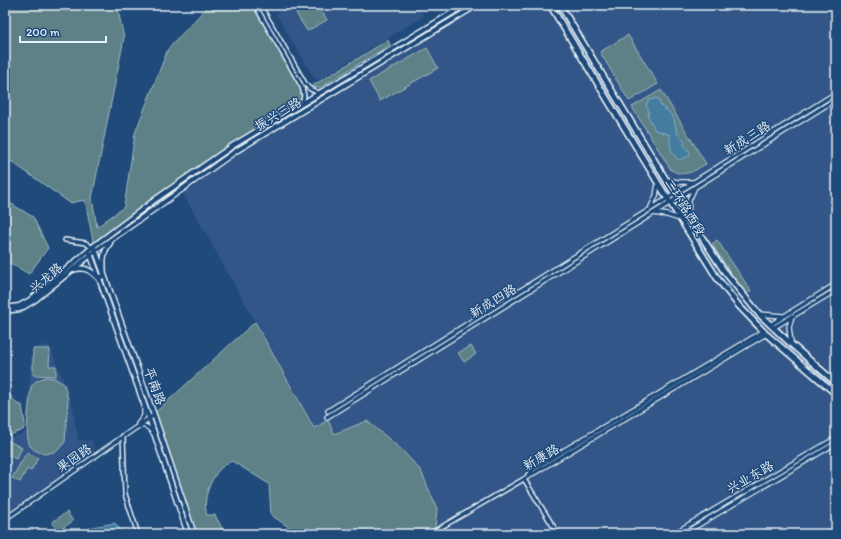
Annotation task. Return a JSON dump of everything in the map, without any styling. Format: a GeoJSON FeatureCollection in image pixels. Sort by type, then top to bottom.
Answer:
{"type":"FeatureCollection","features":[{"type":"Feature","properties":{"kind":"main road","name":"振兴三路"},"geometry":{"type":"LineString","coordinates":[[92,250],[156,199],[234,145],[319,92],[465,5]]}},
{"type":"Feature","properties":{"kind":"main road","name":"振兴三路"},"geometry":{"type":"LineString","coordinates":[[92,250],[113,239],[230,155],[477,5]]}},
{"type":"Feature","properties":{"kind":"main road","name":"二环路西段"},"geometry":{"type":"LineString","coordinates":[[550,5],[668,200],[718,278],[739,306],[765,333],[836,394]]}},
{"type":"Feature","properties":{"kind":"main road","name":"二环路西段"},"geometry":{"type":"LineString","coordinates":[[560,5],[688,216],[724,271],[759,314],[836,383]]}},
{"type":"Feature","properties":{"kind":"main road"},"geometry":{"type":"LineString","coordinates":[[286,113],[289,119]]}},
{"type":"Feature","properties":{"kind":"main road"},"geometry":{"type":"LineString","coordinates":[[71,270],[78,268],[87,269],[98,278],[104,276],[104,255],[113,239]]}},
{"type":"Feature","properties":{"kind":"main road","name":"兴龙路"},"geometry":{"type":"LineString","coordinates":[[5,311],[20,309],[28,305],[71,270],[92,250]]}},
{"type":"Feature","properties":{"kind":"main road","name":"兴龙路"},"geometry":{"type":"LineString","coordinates":[[5,308],[19,306],[30,300],[92,250]]}},
{"type":"Feature","properties":{"kind":"main road","name":"平南路"},"geometry":{"type":"LineString","coordinates":[[92,250],[104,276],[154,415],[194,534]]}},
{"type":"Feature","properties":{"kind":"main road","name":"平南路"},"geometry":{"type":"LineString","coordinates":[[92,250],[98,278],[144,403],[188,534]]}},
{"type":"Feature","properties":{"kind":"street"},"geometry":{"type":"LineString","coordinates":[[255,5],[302,87],[304,96],[302,103]]}},
{"type":"Feature","properties":{"kind":"street"},"geometry":{"type":"LineString","coordinates":[[260,5],[306,84],[310,89],[319,92]]}},
{"type":"Feature","properties":{"kind":"street","name":"新成三路"},"geometry":{"type":"LineString","coordinates":[[668,200],[836,93]]}},
{"type":"Feature","properties":{"kind":"street","name":"新成三路"},"geometry":{"type":"LineString","coordinates":[[695,184],[836,99]]}},
{"type":"Feature","properties":{"kind":"street"},"geometry":{"type":"LineString","coordinates":[[667,180],[695,184],[689,200],[688,216]]}},
{"type":"Feature","properties":{"kind":"street"},"geometry":{"type":"LineString","coordinates":[[649,210],[656,196],[658,183]]}},
{"type":"Feature","properties":{"kind":"street","name":"新成四路"},"geometry":{"type":"LineString","coordinates":[[328,411],[649,210],[668,200]]}},
{"type":"Feature","properties":{"kind":"street","name":"新成四路"},"geometry":{"type":"LineString","coordinates":[[327,417],[652,213],[668,200]]}},
{"type":"Feature","properties":{"kind":"street"},"geometry":{"type":"LineString","coordinates":[[652,213],[680,219]]}},
{"type":"Feature","properties":{"kind":"street"},"geometry":{"type":"LineString","coordinates":[[65,240],[86,243],[92,250]]}},
{"type":"Feature","properties":{"kind":"street"},"geometry":{"type":"LineString","coordinates":[[771,326],[784,316],[836,284]]}},
{"type":"Feature","properties":{"kind":"street"},"geometry":{"type":"LineString","coordinates":[[771,326],[792,316],[836,290]]}},
{"type":"Feature","properties":{"kind":"street"},"geometry":{"type":"LineString","coordinates":[[759,314],[784,316]]}},
{"type":"Feature","properties":{"kind":"street"},"geometry":{"type":"LineString","coordinates":[[791,344],[789,327],[792,316]]}},
{"type":"Feature","properties":{"kind":"street","name":"新康路"},"geometry":{"type":"LineString","coordinates":[[524,479],[533,469],[765,333]]}},
{"type":"Feature","properties":{"kind":"street"},"geometry":{"type":"LineString","coordinates":[[136,428],[144,416],[144,403]]}},
{"type":"Feature","properties":{"kind":"street","name":"果园路"},"geometry":{"type":"LineString","coordinates":[[5,519],[154,415]]}},
{"type":"Feature","properties":{"kind":"street"},"geometry":{"type":"LineString","coordinates":[[136,428],[140,426],[148,426],[155,436]]}},
{"type":"Feature","properties":{"kind":"street"},"geometry":{"type":"LineString","coordinates":[[123,436],[126,494],[138,534]]}},
{"type":"Feature","properties":{"kind":"street","name":"兴业东路"},"geometry":{"type":"LineString","coordinates":[[673,534],[836,438]]}},
{"type":"Feature","properties":{"kind":"street","name":"兴业东路"},"geometry":{"type":"LineString","coordinates":[[683,534],[836,443]]}},
{"type":"Feature","properties":{"kind":"street"},"geometry":{"type":"LineString","coordinates":[[433,532],[524,479],[558,534]]}},
{"type":"Feature","properties":{"kind":"shaded area"},"geometry":{"type":"Polygon","coordinates":[[[291,5],[416,5],[424,16],[318,80],[315,79],[276,14],[291,5]]]}},
{"type":"Feature","properties":{"kind":"shaded area"},"geometry":{"type":"Polygon","coordinates":[[[467,5],[836,5],[836,534],[430,534],[315,428],[184,195],[179,183],[229,149],[467,5]]]}},
{"type":"Feature","properties":{"kind":"shaded area"},"geometry":{"type":"Polygon","coordinates":[[[658,98],[661,106],[670,113],[674,119],[677,133],[685,141],[684,145],[690,152],[690,156],[678,160],[671,149],[670,135],[655,130],[648,116],[649,111],[646,105],[649,100],[658,98]]]}},
{"type":"Feature","properties":{"kind":"shaded area"},"geometry":{"type":"Polygon","coordinates":[[[49,345],[73,409],[78,440],[92,441],[95,456],[5,519],[5,440],[26,432],[32,348],[49,345]]]}},
{"type":"Feature","properties":{"kind":"shaded area"},"geometry":{"type":"Polygon","coordinates":[[[115,523],[124,534],[86,534],[89,528],[115,523]]]}},
{"type":"Feature","properties":{"kind":"green space"},"geometry":{"type":"Polygon","coordinates":[[[5,5],[117,5],[124,38],[92,198],[97,227],[124,207],[135,133],[168,49],[209,5],[255,5],[303,90],[302,103],[229,149],[94,246],[85,200],[70,203],[5,157],[5,5]]]}},
{"type":"Feature","properties":{"kind":"green space"},"geometry":{"type":"Polygon","coordinates":[[[309,5],[318,5],[327,20],[307,31],[296,13],[309,5]]]}},
{"type":"Feature","properties":{"kind":"green space"},"geometry":{"type":"Polygon","coordinates":[[[628,35],[658,84],[629,101],[600,52],[628,35]]]}},
{"type":"Feature","properties":{"kind":"green space"},"geometry":{"type":"Polygon","coordinates":[[[388,40],[390,45],[319,88],[312,86],[388,40]]]}},
{"type":"Feature","properties":{"kind":"green space"},"geometry":{"type":"Polygon","coordinates":[[[427,48],[438,68],[380,101],[369,81],[427,48]]]}},
{"type":"Feature","properties":{"kind":"green space"},"geometry":{"type":"Polygon","coordinates":[[[661,90],[706,164],[689,173],[681,173],[671,170],[632,107],[661,90]]]}},
{"type":"Feature","properties":{"kind":"green space"},"geometry":{"type":"Polygon","coordinates":[[[5,200],[33,217],[48,248],[29,274],[5,260],[5,200]]]}},
{"type":"Feature","properties":{"kind":"green space"},"geometry":{"type":"Polygon","coordinates":[[[717,240],[751,291],[746,293],[739,286],[712,244],[717,240]]]}},
{"type":"Feature","properties":{"kind":"green space"},"geometry":{"type":"Polygon","coordinates":[[[255,322],[314,428],[328,420],[334,434],[367,421],[401,449],[421,471],[437,509],[435,527],[432,534],[299,534],[271,515],[269,484],[232,461],[223,466],[213,478],[206,496],[207,515],[215,515],[223,530],[220,534],[188,534],[149,418],[255,322]]]}},
{"type":"Feature","properties":{"kind":"green space"},"geometry":{"type":"Polygon","coordinates":[[[471,346],[476,354],[464,362],[458,353],[471,346]]]}},
{"type":"Feature","properties":{"kind":"green space"},"geometry":{"type":"Polygon","coordinates":[[[33,349],[50,349],[49,366],[56,366],[56,376],[33,375],[33,349]]]}},
{"type":"Feature","properties":{"kind":"green space"},"geometry":{"type":"Polygon","coordinates":[[[46,377],[54,378],[64,384],[68,399],[65,442],[57,451],[45,454],[34,450],[31,447],[27,436],[27,427],[31,387],[36,381],[46,377]]]}},
{"type":"Feature","properties":{"kind":"green space"},"geometry":{"type":"Polygon","coordinates":[[[5,389],[17,404],[22,405],[25,424],[23,430],[7,436],[5,439],[5,389]]]}},
{"type":"Feature","properties":{"kind":"green space"},"geometry":{"type":"Polygon","coordinates":[[[7,440],[22,448],[16,459],[5,453],[5,444],[7,440]]]}},
{"type":"Feature","properties":{"kind":"green space"},"geometry":{"type":"Polygon","coordinates":[[[27,452],[38,458],[31,471],[27,469],[20,482],[12,478],[27,452]]]}},
{"type":"Feature","properties":{"kind":"green space"},"geometry":{"type":"Polygon","coordinates":[[[67,512],[73,521],[58,531],[52,522],[67,512]]]}}]}
